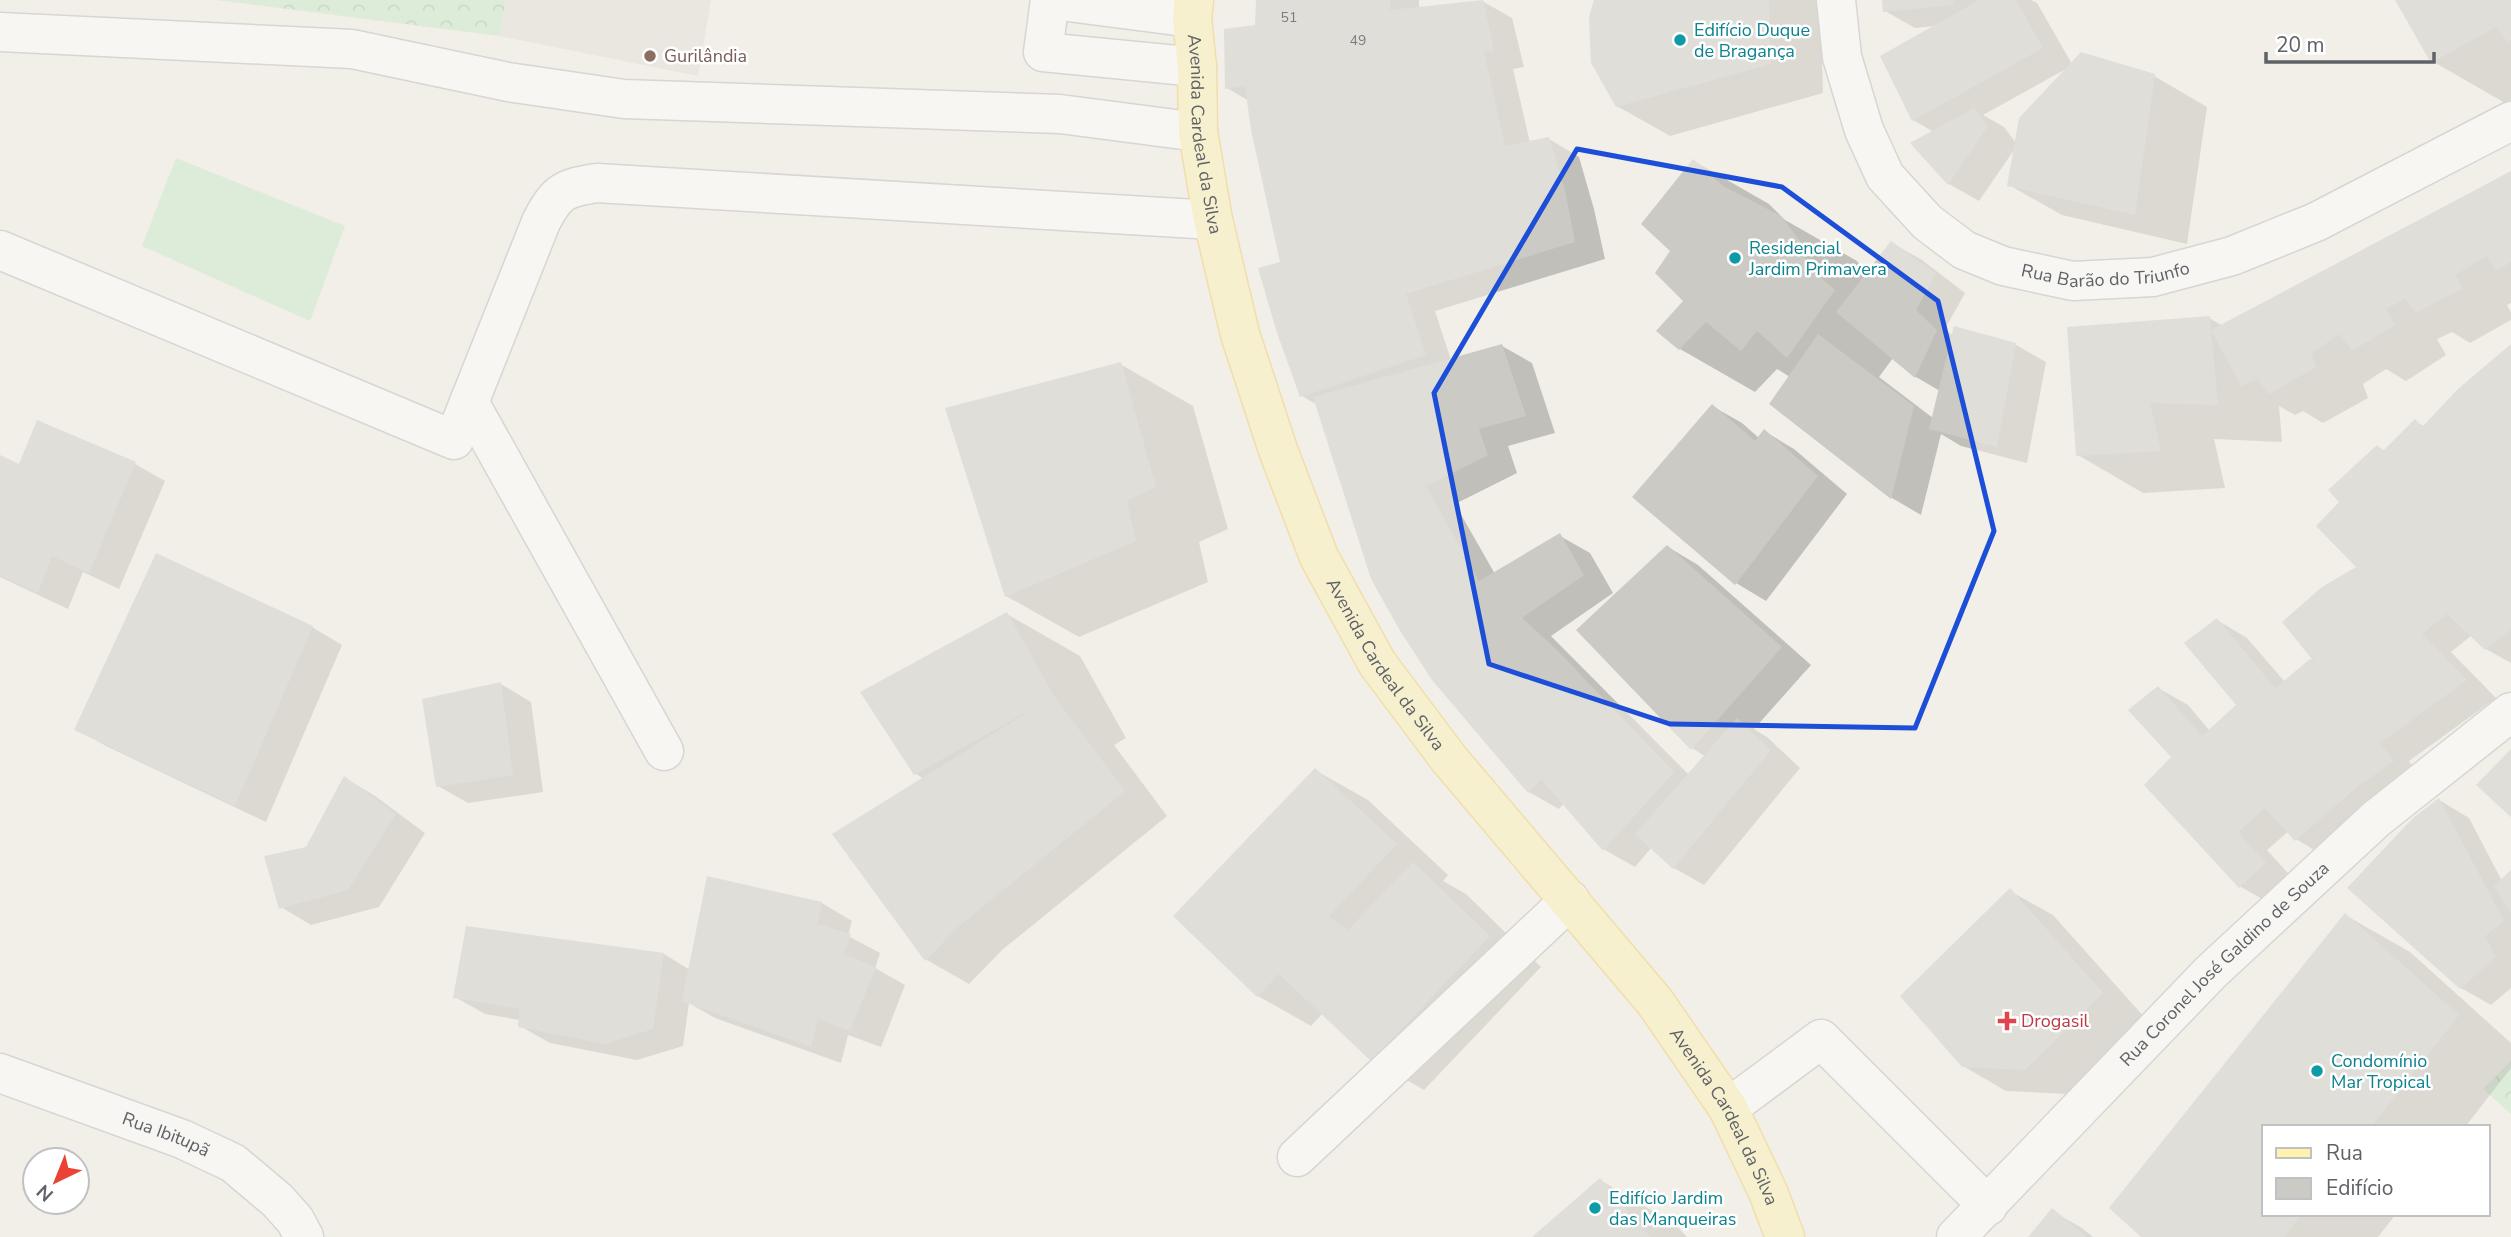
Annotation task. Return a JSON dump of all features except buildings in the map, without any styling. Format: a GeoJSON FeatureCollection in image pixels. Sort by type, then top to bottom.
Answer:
{"type":"FeatureCollection","features":[{"type":"Feature","properties":{"kind":"main road","name":"Avenida Cardeal da Silva"},"geometry":{"type":"LineString","coordinates":[[1193,9],[1198,132],[1213,220],[1244,346],[1278,450],[1320,557],[1377,663],[1450,758],[1655,1002],[1728,1108],[1768,1192],[1785,1237]]}},
{"type":"Feature","properties":{"kind":"street"},"geometry":{"type":"LineString","coordinates":[[1193,9],[1051,0],[1043,52],[1196,66]]}},
{"type":"Feature","properties":{"kind":"street","name":"Rua Barão do Triunfo"},"geometry":{"type":"LineString","coordinates":[[1836,0],[1842,57],[1864,130],[1885,176],[1927,222],[1965,250],[2003,266],[2073,281],[2152,277],[2232,256],[2316,222],[2511,121]]}},
{"type":"Feature","properties":{"kind":"street"},"geometry":{"type":"LineString","coordinates":[[0,32],[352,49],[508,82],[624,99],[1060,114],[1198,132]]}},
{"type":"Feature","properties":{"kind":"street"},"geometry":{"type":"LineString","coordinates":[[0,250],[454,440],[541,222],[553,198],[574,186],[597,183],[1213,220]]}},
{"type":"Feature","properties":{"kind":"street"},"geometry":{"type":"LineString","coordinates":[[469,402],[664,751]]}},
{"type":"Feature","properties":{"kind":"street","name":"Rua Coronel José Galdino de Souza"},"geometry":{"type":"LineString","coordinates":[[1956,1237],[2211,972],[2376,819],[2511,712]]}},
{"type":"Feature","properties":{"kind":"street"},"geometry":{"type":"LineString","coordinates":[[1297,1157],[1570,900]]}},
{"type":"Feature","properties":{"kind":"street"},"geometry":{"type":"LineString","coordinates":[[1728,1108],[1821,1039],[1988,1206]]}},
{"type":"Feature","properties":{"kind":"street","name":"Rua Ibitupã"},"geometry":{"type":"LineString","coordinates":[[0,1073],[182,1139],[233,1163],[277,1200],[295,1220],[304,1237]]}},
{"type":"Feature","properties":{"kind":"highlighted area"},"geometry":{"type":"Polygon","coordinates":[[[1577,149],[1782,187],[1938,301],[1994,531],[1915,728],[1670,724],[1489,664],[1434,393],[1577,149]]]}},
{"type":"Feature","properties":{"kind":"shaded area","name":"Gurilândia"},"geometry":{"type":"Polygon","coordinates":[[[506,0],[711,0],[698,76],[499,36],[506,0]]]}},
{"type":"Feature","properties":{"kind":"green space"},"geometry":{"type":"Polygon","coordinates":[[[216,0],[506,0],[499,36],[216,0]]]}},
{"type":"Feature","properties":{"kind":"green space"},"geometry":{"type":"Polygon","coordinates":[[[176,158],[345,226],[310,321],[142,246],[176,158]]]}},
{"type":"Feature","properties":{"kind":"green space"},"geometry":{"type":"Polygon","coordinates":[[[2511,1061],[2511,1114],[2483,1089],[2511,1061]]]}},
{"type":"Feature","properties":{"kind":"place","name":"Edifício Duque de Bragança"},"geometry":{"type":"Point","coordinates":[1680,40]}},
{"type":"Feature","properties":{"kind":"place","name":"Gurilândia"},"geometry":{"type":"Point","coordinates":[650,56]}},
{"type":"Feature","properties":{"kind":"place","name":"Residencial Jardim Primavera"},"geometry":{"type":"Point","coordinates":[1735,258]}},
{"type":"Feature","properties":{"kind":"place","name":"Drogasil"},"geometry":{"type":"Point","coordinates":[2007,1021]}},
{"type":"Feature","properties":{"kind":"place","name":"Condomínio Mar Tropical"},"geometry":{"type":"Point","coordinates":[2317,1071]}},
{"type":"Feature","properties":{"kind":"place","name":"Edifício Jardim das Manqueiras"},"geometry":{"type":"Point","coordinates":[1595,1208]}}]}
